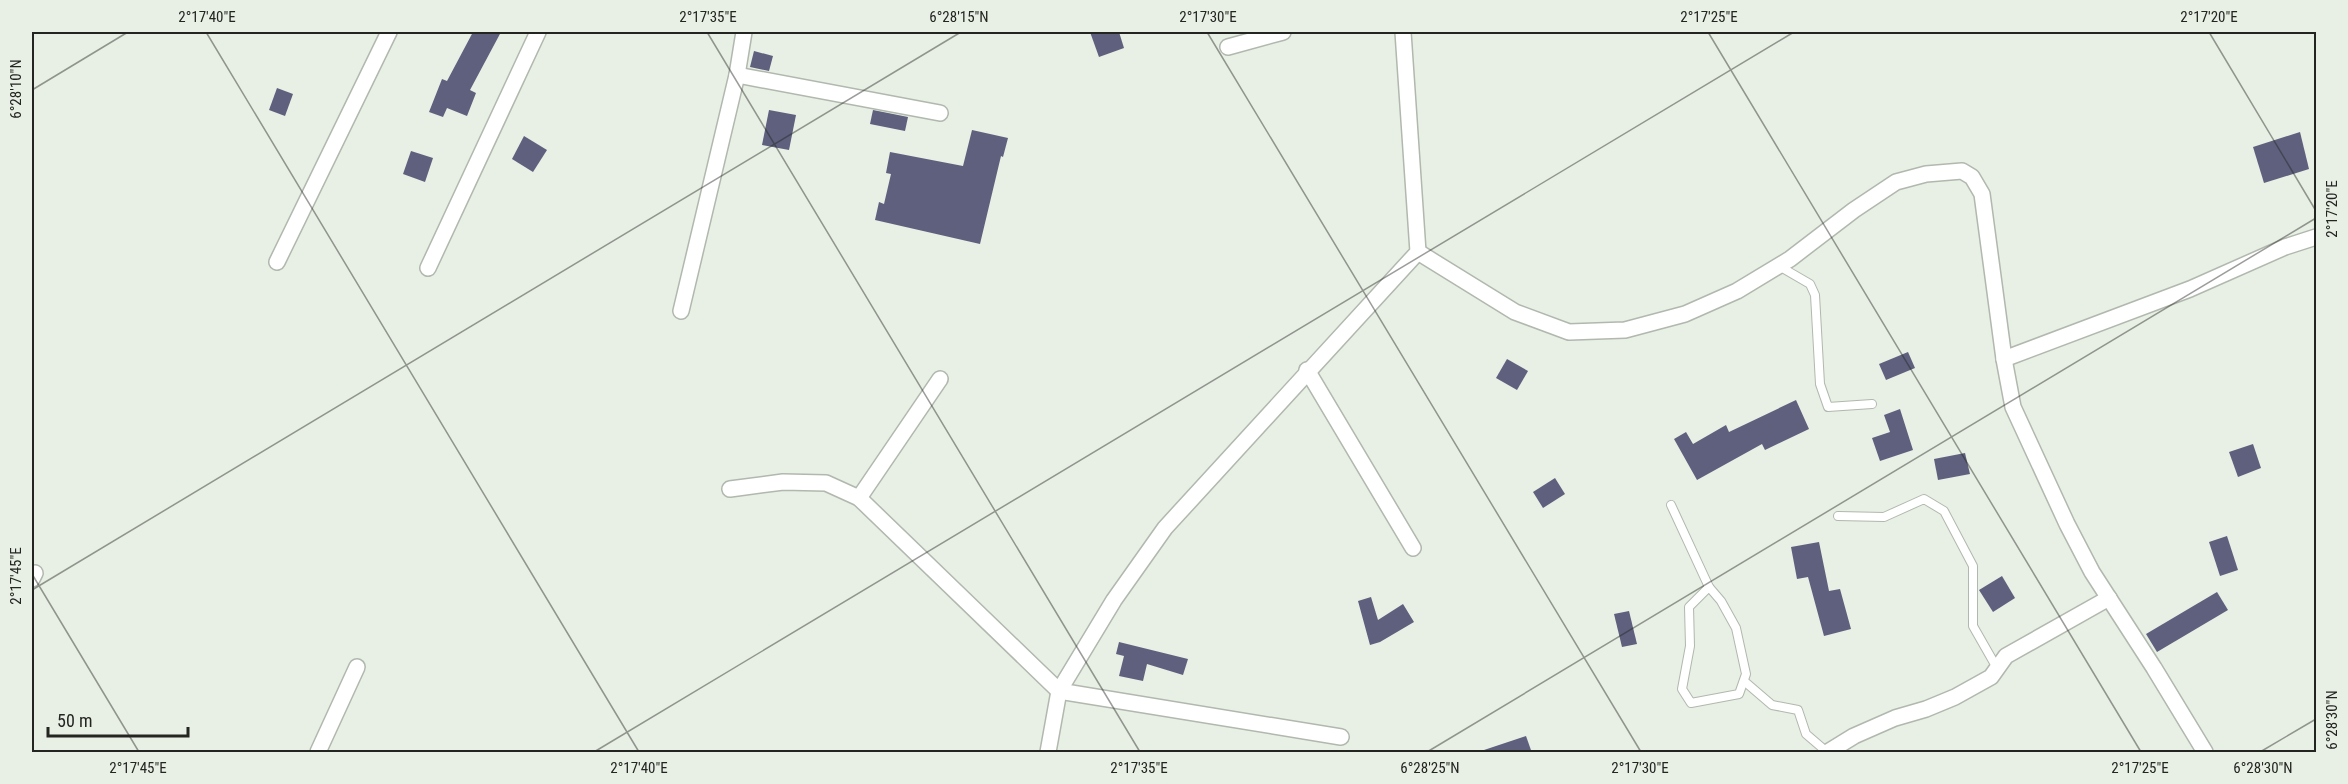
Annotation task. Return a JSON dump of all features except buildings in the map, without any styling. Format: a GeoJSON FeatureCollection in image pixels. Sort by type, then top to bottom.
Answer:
{"type":"FeatureCollection","features":[{"type":"Feature","properties":{"kind":"street"},"geometry":{"type":"LineString","coordinates":[[277,262],[389,32]]}},
{"type":"Feature","properties":{"kind":"street"},"geometry":{"type":"LineString","coordinates":[[428,268],[538,32]]}},
{"type":"Feature","properties":{"kind":"street"},"geometry":{"type":"LineString","coordinates":[[681,311],[701,231],[744,32]]}},
{"type":"Feature","properties":{"kind":"street"},"geometry":{"type":"LineString","coordinates":[[1228,47],[1283,32]]}},
{"type":"Feature","properties":{"kind":"street"},"geometry":{"type":"LineString","coordinates":[[1048,753],[1059,691],[1114,600],[1165,528],[1307,370],[1418,252],[1403,32]]}},
{"type":"Feature","properties":{"kind":"street"},"geometry":{"type":"LineString","coordinates":[[736,75],[940,113]]}},
{"type":"Feature","properties":{"kind":"street"},"geometry":{"type":"LineString","coordinates":[[1418,252],[1515,312],[1569,332],[1625,330],[1685,314],[1737,291],[1779,266],[1896,182],[1926,174],[1962,171],[1972,177],[1982,194],[2004,359],[2013,408],[2092,572],[2205,753]]}},
{"type":"Feature","properties":{"kind":"street"},"geometry":{"type":"LineString","coordinates":[[2004,359],[2190,289],[2285,247],[2316,237]]}},
{"type":"Feature","properties":{"kind":"street"},"geometry":{"type":"LineString","coordinates":[[1307,370],[1413,548]]}},
{"type":"Feature","properties":{"kind":"street"},"geometry":{"type":"LineString","coordinates":[[859,498],[940,379]]}},
{"type":"Feature","properties":{"kind":"street"},"geometry":{"type":"LineString","coordinates":[[730,489],[783,482],[826,483],[859,498],[1059,691],[1341,737]]}},
{"type":"Feature","properties":{"kind":"street"},"geometry":{"type":"LineString","coordinates":[[1828,753],[1854,736],[1895,718],[1955,697],[1991,677],[2007,656],[2109,598]]}},
{"type":"Feature","properties":{"kind":"street"},"geometry":{"type":"LineString","coordinates":[[318,753],[357,667]]}},
{"type":"Feature","properties":{"kind":"lane"},"geometry":{"type":"LineString","coordinates":[[1779,266],[1810,284],[1815,295],[1820,384],[1828,407],[1872,404]]}},
{"type":"Feature","properties":{"kind":"lane"},"geometry":{"type":"LineString","coordinates":[[1838,516],[1884,517],[1924,498],[1944,510],[1973,566],[1973,626],[1997,669]]}},
{"type":"Feature","properties":{"kind":"lane"},"geometry":{"type":"LineString","coordinates":[[1671,505],[1709,588],[1721,601],[1736,628],[1746,674],[1739,694],[1691,703],[1682,688],[1690,646],[1689,607],[1709,588]]}},
{"type":"Feature","properties":{"kind":"lane"},"geometry":{"type":"LineString","coordinates":[[1744,681],[1772,705],[1798,710],[1806,734],[1828,753]]}}]}
